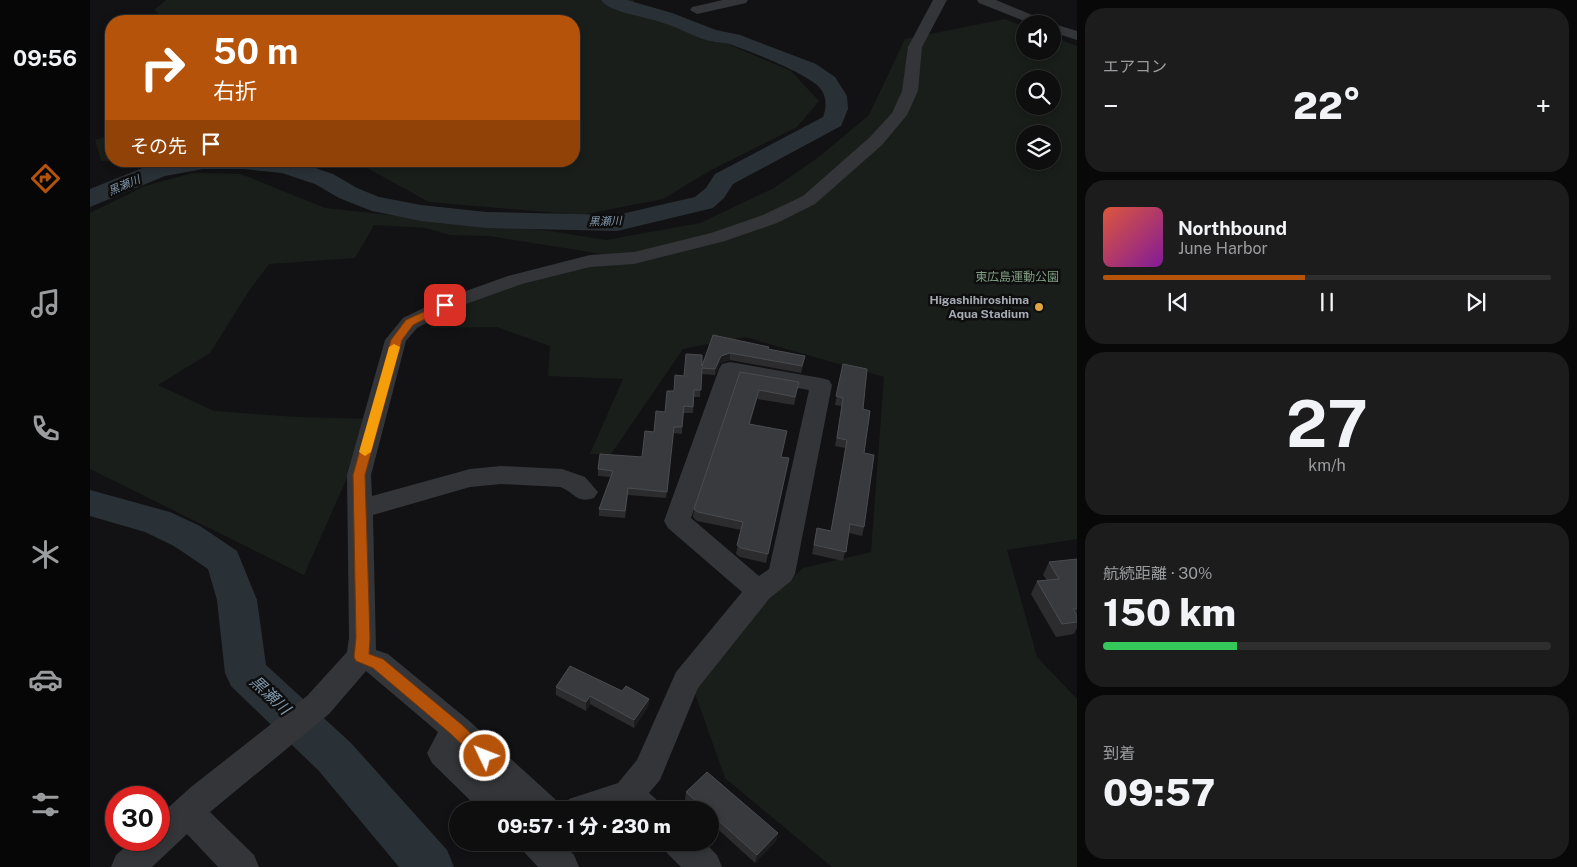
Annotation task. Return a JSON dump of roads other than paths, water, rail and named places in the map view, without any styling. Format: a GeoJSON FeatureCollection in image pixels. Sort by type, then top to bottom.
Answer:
{"type":"FeatureCollection","features":[{"type":"Feature","properties":{"kind":"street"},"geometry":{"type":"LineString","coordinates":[[697,10],[741,0]]}},
{"type":"Feature","properties":{"kind":"street"},"geometry":{"type":"LineString","coordinates":[[170,828],[194,805],[318,705],[356,663],[363,638],[359,475],[396,340],[410,323],[445,305],[516,280],[590,261],[634,258],[718,237],[770,219],[809,200],[876,141],[899,114],[910,91],[915,47],[940,0]]}},
{"type":"Feature","properties":{"kind":"street"},"geometry":{"type":"LineString","coordinates":[[984,0],[1022,15]]}},
{"type":"Feature","properties":{"kind":"street"},"geometry":{"type":"LineString","coordinates":[[1061,30],[1077,36]]}},
{"type":"Feature","properties":{"kind":"street"},"geometry":{"type":"LineString","coordinates":[[637,801],[686,681],[759,591],[780,574],[821,385],[730,369],[677,521],[759,591]]}},
{"type":"Feature","properties":{"kind":"street"},"geometry":{"type":"LineString","coordinates":[[360,510],[470,478],[501,474],[562,478],[576,483],[586,492]]}},
{"type":"Feature","properties":{"kind":"street"},"geometry":{"type":"LineString","coordinates":[[356,663],[378,664],[456,729],[533,801]]}},
{"type":"Feature","properties":{"kind":"street"},"geometry":{"type":"LineString","coordinates":[[456,729],[443,753],[494,801]]}},
{"type":"Feature","properties":{"kind":"street"},"geometry":{"type":"LineString","coordinates":[[194,805],[242,867]]}},
{"type":"Feature","properties":{"kind":"street"},"geometry":{"type":"LineString","coordinates":[[128,867],[145,851]]}},
{"type":"Feature","properties":{"kind":"street"},"geometry":{"type":"LineString","coordinates":[[545,851],[562,867]]}},
{"type":"Feature","properties":{"kind":"street"},"geometry":{"type":"LineString","coordinates":[[688,851],[705,867]]}},
{"type":"Feature","properties":{"kind":"waterway","name":"黒瀬川"},"geometry":{"type":"LineString","coordinates":[[288,167],[324,179],[348,193],[372,203],[421,213],[486,220],[617,223],[704,203],[715,193],[724,179],[833,121],[837,109],[836,96],[827,82],[808,69],[733,39],[711,35],[665,17],[630,8],[610,0]]}},
{"type":"Feature","properties":{"kind":"waterway","name":"黒瀬川"},"geometry":{"type":"LineString","coordinates":[[90,199],[116,186],[159,170],[176,167]]}},
{"type":"Feature","properties":{"kind":"waterway","name":"黒瀬川"},"geometry":{"type":"LineString","coordinates":[[90,503],[157,522],[187,536],[224,561],[237,600],[246,673],[335,757],[430,867]]}},
{"type":"Feature","properties":{"kind":"place","name":"Higashihiroshima Aqua Stadium"},"geometry":{"type":"Point","coordinates":[1039,307]}},
{"type":"Feature","properties":{"kind":"park label","name":"東広島運動公園"},"geometry":{"type":"Point","coordinates":[1017,277]}}]}
